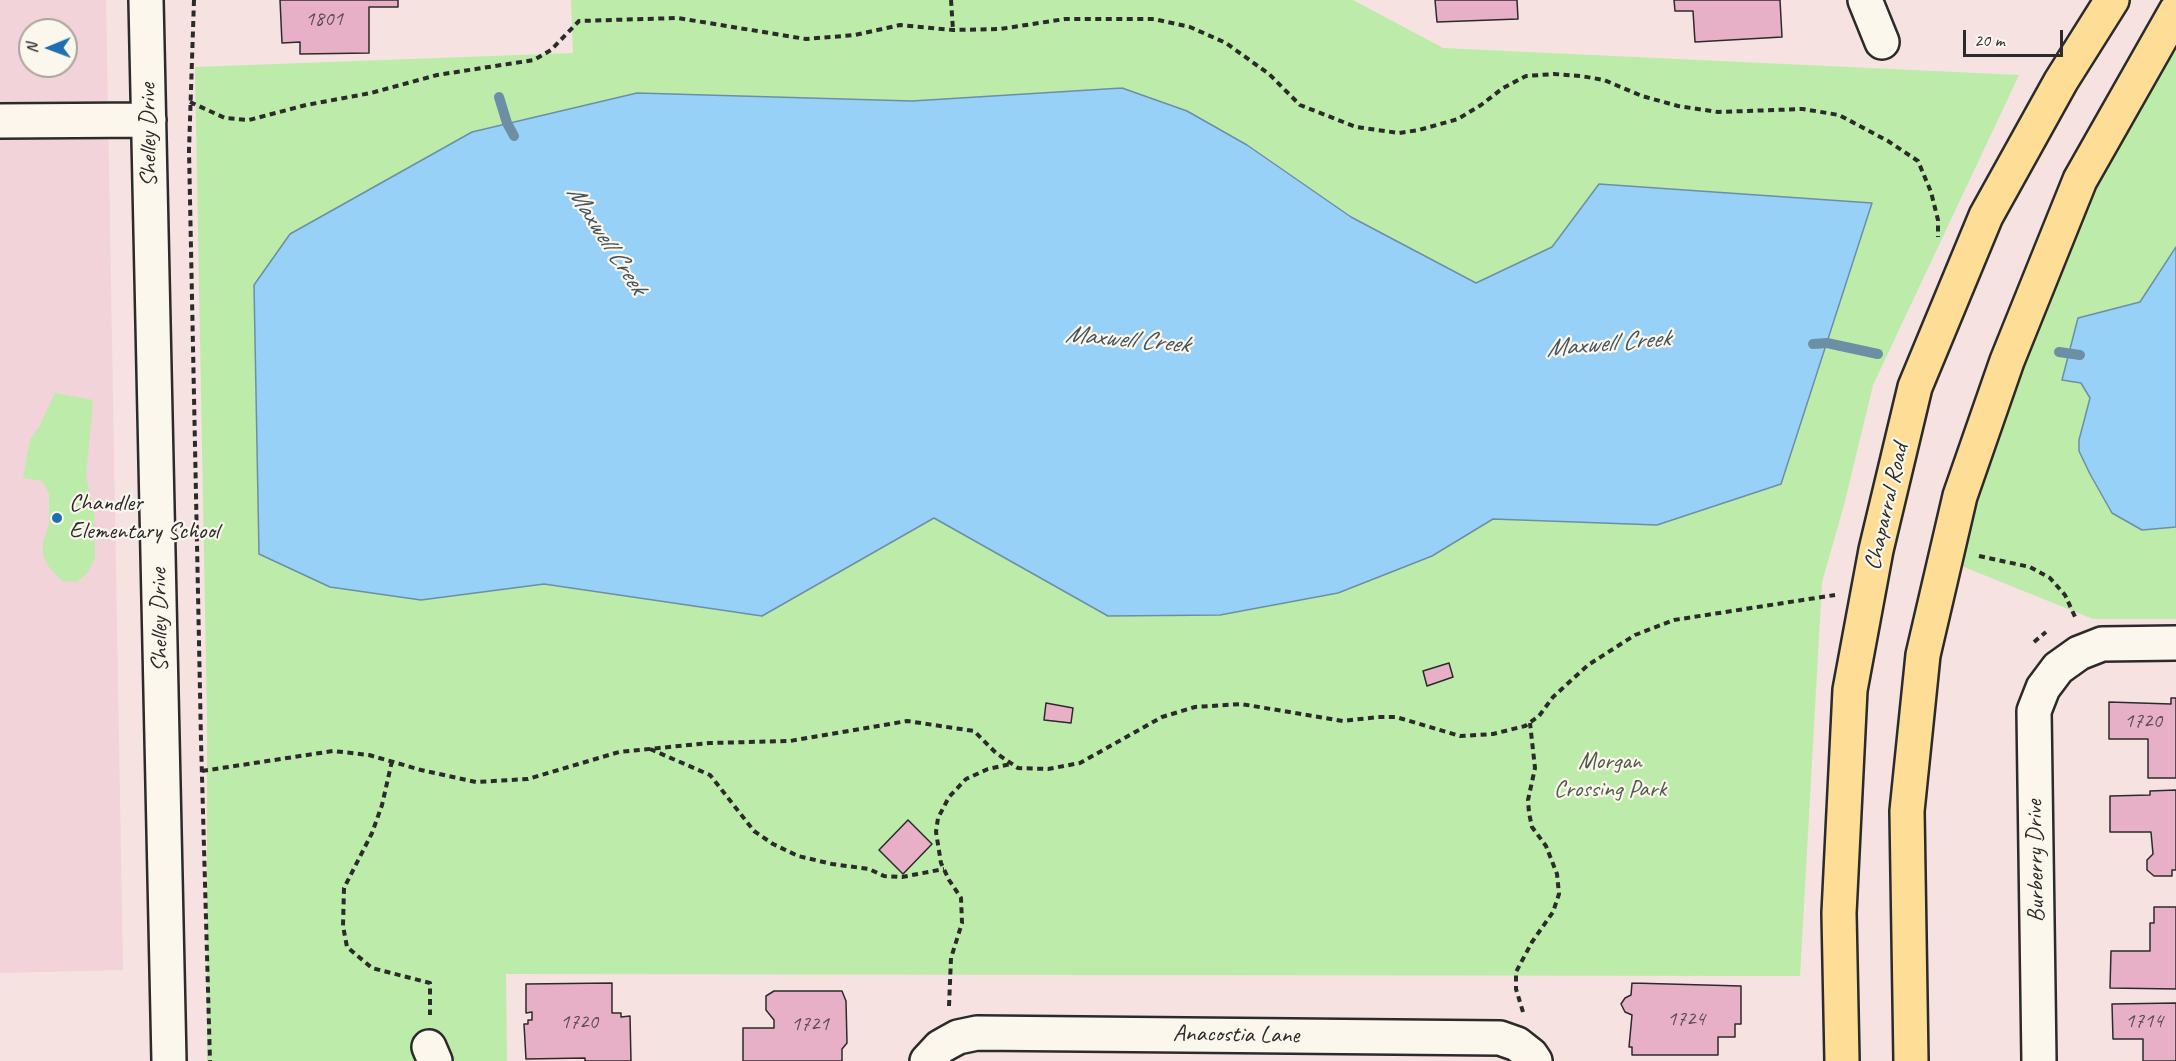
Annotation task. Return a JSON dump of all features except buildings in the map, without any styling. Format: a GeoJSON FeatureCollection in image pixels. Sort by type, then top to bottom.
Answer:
{"type":"FeatureCollection","features":[{"type":"Feature","properties":{"kind":"main road","name":"Chaparral Road"},"geometry":{"type":"LineString","coordinates":[[1842,1061],[1839,913],[1850,690],[1875,550],[1915,387],[1986,216],[2061,81],[2112,0]]}},
{"type":"Feature","properties":{"kind":"main road"},"geometry":{"type":"LineString","coordinates":[[1911,1061],[1907,811],[1923,655],[1960,496],[2007,361],[2080,180],[2176,11]]}},
{"type":"Feature","properties":{"kind":"street","name":"Shelley Drive"},"geometry":{"type":"LineString","coordinates":[[146,0],[169,1061]]}},
{"type":"Feature","properties":{"kind":"street"},"geometry":{"type":"LineString","coordinates":[[1865,0],[1882,42]]}},
{"type":"Feature","properties":{"kind":"street"},"geometry":{"type":"LineString","coordinates":[[0,121],[149,120]]}},
{"type":"Feature","properties":{"kind":"street"},"geometry":{"type":"LineString","coordinates":[[2085,650],[2102,644],[2176,643]]}},
{"type":"Feature","properties":{"kind":"street","name":"Burberry Drive"},"geometry":{"type":"LineString","coordinates":[[2039,1061],[2034,711],[2043,687],[2058,668],[2085,650]]}},
{"type":"Feature","properties":{"kind":"street","name":"Anacostia Lane"},"geometry":{"type":"LineString","coordinates":[[938,1050],[958,1037],[977,1032],[1500,1038],[1528,1053]]}},
{"type":"Feature","properties":{"kind":"path"},"geometry":{"type":"LineString","coordinates":[[194,0],[189,162],[210,1061]]}},
{"type":"Feature","properties":{"kind":"path"},"geometry":{"type":"LineString","coordinates":[[951,0],[953,30]]}},
{"type":"Feature","properties":{"kind":"path"},"geometry":{"type":"LineString","coordinates":[[190,102],[225,118],[249,120],[306,105],[371,93],[437,75],[534,60],[550,50],[579,21],[678,18],[806,39],[855,35],[900,25],[953,30],[1000,29],[1065,19],[1154,19],[1181,25],[1226,43],[1269,74],[1300,105],[1356,128],[1399,133],[1458,119],[1503,88],[1526,76],[1554,74],[1604,80],[1642,96],[1678,106],[1718,112],[1803,109],[1839,115],[1888,141],[1917,161],[1931,192],[1938,220],[1939,239]]}},
{"type":"Feature","properties":{"kind":"path"},"geometry":{"type":"LineString","coordinates":[[1975,555],[2030,567],[2050,578],[2065,595],[2075,616],[2085,650]]}},
{"type":"Feature","properties":{"kind":"path"},"geometry":{"type":"LineString","coordinates":[[202,771],[333,751],[369,754],[476,782],[528,779],[620,752],[709,743],[790,741],[907,721],[974,731],[996,753],[1018,768],[1048,769],[1080,763],[1162,717],[1195,706],[1241,704],[1343,722],[1396,717],[1460,736],[1493,734],[1530,723],[1539,716],[1553,697],[1588,665],[1635,635],[1674,620],[1840,594]]}},
{"type":"Feature","properties":{"kind":"path"},"geometry":{"type":"LineString","coordinates":[[1528,1053],[1524,1014],[1516,989],[1516,972],[1532,942],[1553,912],[1559,894],[1557,874],[1546,846],[1532,827],[1529,813],[1527,800],[1535,768],[1530,723]]}},
{"type":"Feature","properties":{"kind":"path"},"geometry":{"type":"LineString","coordinates":[[650,749],[710,775],[754,831],[772,844],[798,856],[869,869],[884,876],[902,877],[944,869]]}},
{"type":"Feature","properties":{"kind":"path"},"geometry":{"type":"LineString","coordinates":[[392,761],[382,805],[372,833],[344,888],[343,926],[347,947],[372,968],[430,984],[432,1054]]}},
{"type":"Feature","properties":{"kind":"path"},"geometry":{"type":"LineString","coordinates":[[938,1050],[951,958],[962,923],[961,898],[944,869],[936,832],[938,818],[949,797],[966,779],[988,769],[1011,764]]}},
{"type":"Feature","properties":{"kind":"shaded area","name":"Chandler Elementary School"},"geometry":{"type":"Polygon","coordinates":[[[0,0],[106,0],[123,970],[0,973],[0,0]]]}},
{"type":"Feature","properties":{"kind":"green space","name":"Morgan Crossing Park"},"geometry":{"type":"Polygon","coordinates":[[[571,0],[1353,0],[1443,48],[2019,75],[1873,385],[1844,505],[1822,582],[1800,976],[506,974],[507,1061],[207,1061],[207,717],[195,67],[573,53],[571,0]]]}},
{"type":"Feature","properties":{"kind":"green space"},"geometry":{"type":"Polygon","coordinates":[[[2176,52],[2176,619],[2093,619],[1959,565],[1963,533],[2021,354],[2073,234],[2162,63],[2176,52]]]}},
{"type":"Feature","properties":{"kind":"green space"},"geometry":{"type":"Polygon","coordinates":[[[55,393],[93,400],[86,477],[94,510],[95,558],[87,573],[77,582],[62,581],[49,567],[43,555],[43,542],[49,523],[49,493],[42,481],[23,478],[30,440],[39,427],[55,393]]]}},
{"type":"Feature","properties":{"kind":"water"},"geometry":{"type":"Polygon","coordinates":[[[1122,88],[1187,111],[1247,145],[1351,217],[1476,283],[1552,247],[1599,184],[1872,203],[1781,484],[1657,525],[1493,519],[1432,556],[1338,593],[1220,615],[1108,616],[934,518],[762,616],[544,584],[421,600],[330,587],[259,554],[254,285],[290,234],[472,132],[637,93],[912,101],[1122,88]]]}},
{"type":"Feature","properties":{"kind":"water"},"geometry":{"type":"Polygon","coordinates":[[[2176,247],[2176,527],[2142,530],[2112,513],[2090,474],[2079,451],[2079,440],[2090,398],[2081,383],[2062,380],[2078,318],[2140,302],[2176,247]]]}},
{"type":"Feature","properties":{"kind":"waterway","name":"Maxwell Creek"},"geometry":{"type":"LineString","coordinates":[[499,97],[507,123],[514,136]]}},
{"type":"Feature","properties":{"kind":"waterway","name":"Maxwell Creek"},"geometry":{"type":"LineString","coordinates":[[1813,344],[1827,343],[1878,354]]}},
{"type":"Feature","properties":{"kind":"waterway","name":"Maxwell Creek"},"geometry":{"type":"LineString","coordinates":[[2059,352],[2080,355]]}},
{"type":"Feature","properties":{"kind":"place","name":"Chandler Elementary School"},"geometry":{"type":"Point","coordinates":[57,518]}}]}
